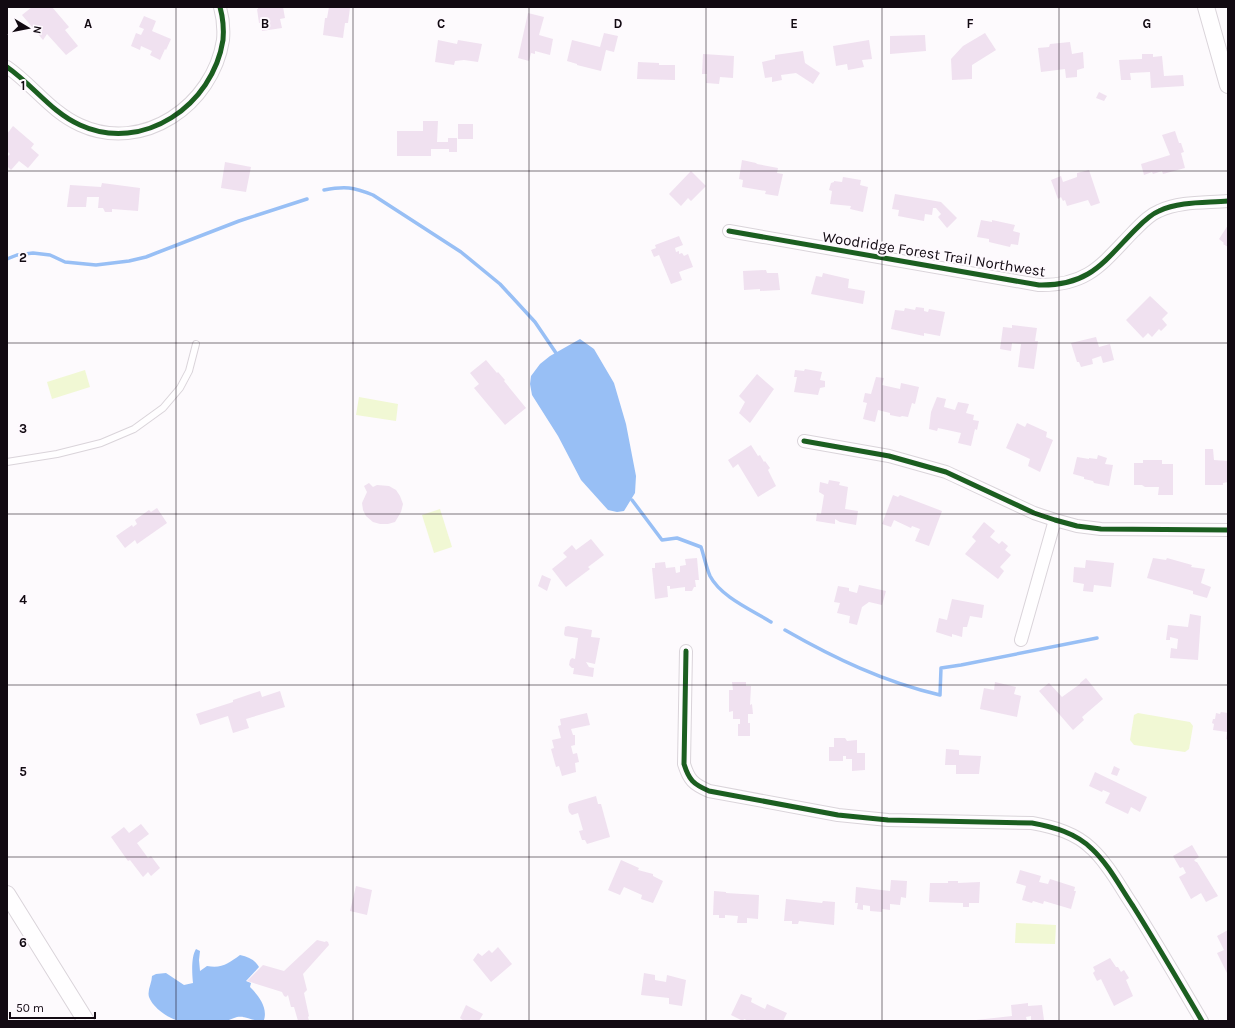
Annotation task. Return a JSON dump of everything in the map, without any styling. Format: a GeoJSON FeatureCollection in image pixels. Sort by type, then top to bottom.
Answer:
{"type":"FeatureCollection","features":[{"type":"Feature","properties":{"kind":"street"},"geometry":{"type":"LineString","coordinates":[[7,66],[20,76],[55,110],[81,126],[102,132],[117,133],[148,129],[169,119],[187,106],[198,96],[208,82],[217,61],[223,40],[223,20],[220,7]]}},
{"type":"Feature","properties":{"kind":"street"},"geometry":{"type":"LineString","coordinates":[[1206,7],[1228,85]]}},
{"type":"Feature","properties":{"kind":"street","name":"Woodridge Forest Trail Northwest"},"geometry":{"type":"LineString","coordinates":[[729,231],[1039,285],[1056,286],[1075,281],[1092,272],[1144,221],[1158,211],[1177,205],[1228,201]]}},
{"type":"Feature","properties":{"kind":"street"},"geometry":{"type":"LineString","coordinates":[[804,441],[889,456],[946,472],[1034,513],[1077,526],[1101,529],[1228,530]]}},
{"type":"Feature","properties":{"kind":"street"},"geometry":{"type":"LineString","coordinates":[[1021,640],[1055,520]]}},
{"type":"Feature","properties":{"kind":"street"},"geometry":{"type":"LineString","coordinates":[[686,651],[684,764],[688,776],[696,785],[709,791],[838,815],[888,820],[1032,823],[1051,826],[1070,834],[1092,849],[1109,868],[1202,1021]]}},
{"type":"Feature","properties":{"kind":"street"},"geometry":{"type":"LineString","coordinates":[[7,894],[86,1021]]}},
{"type":"Feature","properties":{"kind":"lane"},"geometry":{"type":"LineString","coordinates":[[7,462],[57,454],[101,442],[134,429],[163,408],[180,388],[188,371],[196,344]]}},
{"type":"Feature","properties":{"kind":"green space"},"geometry":{"type":"Polygon","coordinates":[[[85,370],[90,387],[52,399],[47,382],[85,370]]]}},
{"type":"Feature","properties":{"kind":"green space"},"geometry":{"type":"Polygon","coordinates":[[[359,397],[398,404],[396,421],[356,415],[359,397]]]}},
{"type":"Feature","properties":{"kind":"green space"},"geometry":{"type":"Polygon","coordinates":[[[440,509],[452,547],[434,553],[422,515],[440,509]]]}},
{"type":"Feature","properties":{"kind":"green space"},"geometry":{"type":"Polygon","coordinates":[[[1138,713],[1190,722],[1193,726],[1189,749],[1185,752],[1134,745],[1130,740],[1134,715],[1138,713]]]}},
{"type":"Feature","properties":{"kind":"green space"},"geometry":{"type":"Polygon","coordinates":[[[1016,923],[1056,925],[1055,944],[1015,943],[1016,923]]]}},
{"type":"Feature","properties":{"kind":"water"},"geometry":{"type":"Polygon","coordinates":[[[580,339],[594,349],[614,383],[626,424],[636,476],[635,493],[624,511],[617,512],[608,510],[581,480],[558,436],[532,395],[530,384],[531,376],[540,364],[550,356],[580,339]]]}},
{"type":"Feature","properties":{"kind":"water"},"geometry":{"type":"Polygon","coordinates":[[[196,949],[200,951],[200,971],[207,966],[217,967],[225,965],[240,955],[256,962],[259,967],[246,981],[251,983],[250,987],[262,1002],[265,1010],[264,1020],[257,1021],[244,1017],[237,1017],[227,1021],[180,1021],[166,1015],[154,1005],[149,997],[152,976],[166,973],[184,985],[193,983],[192,970],[194,952],[196,949]]]}},
{"type":"Feature","properties":{"kind":"building"},"geometry":{"type":"Polygon","coordinates":[[[32,7],[52,7],[69,27],[65,30],[78,46],[66,55],[47,34],[43,40],[22,15],[32,7]]]}},
{"type":"Feature","properties":{"kind":"building"},"geometry":{"type":"Polygon","coordinates":[[[258,7],[283,7],[285,18],[280,19],[282,28],[262,31],[261,23],[259,23],[258,7]]]}},
{"type":"Feature","properties":{"kind":"building"},"geometry":{"type":"Polygon","coordinates":[[[329,7],[350,8],[348,23],[345,23],[343,38],[323,35],[325,18],[327,18],[329,7]]]}},
{"type":"Feature","properties":{"kind":"building"},"geometry":{"type":"Polygon","coordinates":[[[528,13],[544,17],[539,35],[553,39],[550,55],[535,51],[535,54],[531,53],[529,61],[518,58],[528,13]]]}},
{"type":"Feature","properties":{"kind":"building"},"geometry":{"type":"Polygon","coordinates":[[[144,16],[156,21],[152,31],[171,39],[160,60],[150,55],[152,51],[141,46],[140,50],[131,46],[136,33],[141,35],[144,29],[139,27],[144,16]]]}},
{"type":"Feature","properties":{"kind":"building"},"geometry":{"type":"Polygon","coordinates":[[[604,33],[618,36],[614,52],[606,50],[601,71],[567,61],[572,40],[600,47],[604,33]]]}},
{"type":"Feature","properties":{"kind":"building"},"geometry":{"type":"Polygon","coordinates":[[[985,33],[996,50],[972,65],[972,79],[952,80],[951,59],[963,46],[985,33]]]}},
{"type":"Feature","properties":{"kind":"building"},"geometry":{"type":"Polygon","coordinates":[[[925,35],[926,51],[890,54],[890,36],[925,35]]]}},
{"type":"Feature","properties":{"kind":"building"},"geometry":{"type":"Polygon","coordinates":[[[438,40],[457,44],[458,40],[482,44],[478,62],[464,60],[455,61],[454,65],[435,62],[438,40]]]}},
{"type":"Feature","properties":{"kind":"building"},"geometry":{"type":"Polygon","coordinates":[[[869,40],[872,59],[862,60],[864,67],[848,70],[847,64],[836,66],[833,46],[869,40]]]}},
{"type":"Feature","properties":{"kind":"building"},"geometry":{"type":"Polygon","coordinates":[[[1070,42],[1072,54],[1083,52],[1084,68],[1077,70],[1077,77],[1066,78],[1065,69],[1041,72],[1038,48],[1049,47],[1050,44],[1070,42]]]}},
{"type":"Feature","properties":{"kind":"building"},"geometry":{"type":"Polygon","coordinates":[[[803,51],[805,63],[820,73],[813,84],[796,73],[781,75],[782,80],[772,82],[772,77],[765,78],[762,62],[775,59],[775,55],[803,51]]]}},
{"type":"Feature","properties":{"kind":"building"},"geometry":{"type":"Polygon","coordinates":[[[703,54],[734,56],[733,78],[720,77],[719,84],[706,83],[707,74],[702,74],[703,54]]]}},
{"type":"Feature","properties":{"kind":"building"},"geometry":{"type":"Polygon","coordinates":[[[1142,54],[1153,54],[1153,57],[1162,56],[1164,76],[1183,75],[1184,86],[1151,88],[1150,72],[1130,73],[1131,80],[1121,80],[1119,60],[1142,59],[1142,54]]]}},
{"type":"Feature","properties":{"kind":"building"},"geometry":{"type":"Polygon","coordinates":[[[638,62],[659,63],[659,65],[675,65],[675,80],[637,79],[638,62]]]}},
{"type":"Feature","properties":{"kind":"building"},"geometry":{"type":"Polygon","coordinates":[[[1099,92],[1107,96],[1104,101],[1096,98],[1099,92]]]}},
{"type":"Feature","properties":{"kind":"building"},"geometry":{"type":"Polygon","coordinates":[[[423,121],[438,121],[437,142],[448,142],[448,138],[457,138],[457,152],[449,152],[449,149],[431,149],[431,156],[397,156],[397,131],[423,131],[423,121]]]}},
{"type":"Feature","properties":{"kind":"building"},"geometry":{"type":"Polygon","coordinates":[[[458,124],[473,124],[473,139],[458,139],[458,124]]]}},
{"type":"Feature","properties":{"kind":"building"},"geometry":{"type":"Polygon","coordinates":[[[13,126],[34,144],[31,148],[39,155],[28,168],[19,161],[11,170],[7,166],[7,157],[10,154],[7,151],[7,134],[13,126]]]}},
{"type":"Feature","properties":{"kind":"building"},"geometry":{"type":"Polygon","coordinates":[[[1175,131],[1184,152],[1181,153],[1185,168],[1163,174],[1162,171],[1144,175],[1141,164],[1170,155],[1162,135],[1175,131]]]}},
{"type":"Feature","properties":{"kind":"building"},"geometry":{"type":"Polygon","coordinates":[[[742,160],[778,168],[777,173],[783,174],[778,196],[765,194],[766,191],[742,187],[743,180],[739,179],[742,160]]]}},
{"type":"Feature","properties":{"kind":"building"},"geometry":{"type":"Polygon","coordinates":[[[225,162],[251,167],[246,192],[221,188],[225,162]]]}},
{"type":"Feature","properties":{"kind":"building"},"geometry":{"type":"Polygon","coordinates":[[[1089,170],[1100,203],[1091,206],[1088,200],[1067,206],[1065,200],[1063,201],[1061,197],[1058,199],[1051,180],[1061,176],[1063,182],[1077,177],[1077,173],[1089,170]]]}},
{"type":"Feature","properties":{"kind":"building"},"geometry":{"type":"Polygon","coordinates":[[[691,171],[706,186],[691,201],[688,198],[681,206],[669,194],[691,171]]]}},
{"type":"Feature","properties":{"kind":"building"},"geometry":{"type":"Polygon","coordinates":[[[843,177],[861,180],[860,185],[868,187],[863,212],[850,209],[851,206],[830,204],[832,191],[829,190],[831,183],[834,181],[842,182],[843,177]]]}},
{"type":"Feature","properties":{"kind":"building"},"geometry":{"type":"Polygon","coordinates":[[[102,183],[140,188],[138,211],[112,209],[112,212],[105,212],[103,208],[98,208],[99,197],[87,197],[86,207],[67,207],[70,185],[101,187],[102,183]]]}},
{"type":"Feature","properties":{"kind":"building"},"geometry":{"type":"Polygon","coordinates":[[[895,194],[941,202],[957,218],[947,228],[938,217],[941,214],[936,208],[933,208],[932,215],[925,214],[924,221],[898,216],[899,210],[892,209],[895,194]]]}},
{"type":"Feature","properties":{"kind":"building"},"geometry":{"type":"Polygon","coordinates":[[[981,220],[992,222],[992,220],[1015,225],[1013,231],[1020,233],[1018,245],[1011,244],[1010,247],[989,242],[989,239],[977,237],[981,220]]]}},
{"type":"Feature","properties":{"kind":"building"},"geometry":{"type":"Polygon","coordinates":[[[1228,225],[1228,247],[1219,239],[1228,225]]]}},
{"type":"Feature","properties":{"kind":"building"},"geometry":{"type":"Polygon","coordinates":[[[679,236],[683,245],[675,248],[676,252],[679,251],[679,254],[682,253],[684,256],[688,254],[693,267],[679,272],[682,280],[671,284],[659,255],[654,257],[651,250],[656,248],[655,245],[679,236]]]}},
{"type":"Feature","properties":{"kind":"building"},"geometry":{"type":"Polygon","coordinates":[[[766,270],[767,273],[778,273],[780,290],[744,290],[743,271],[766,270]]]}},
{"type":"Feature","properties":{"kind":"building"},"geometry":{"type":"Polygon","coordinates":[[[823,273],[849,279],[848,288],[865,291],[863,304],[811,294],[816,276],[822,277],[823,273]]]}},
{"type":"Feature","properties":{"kind":"building"},"geometry":{"type":"Polygon","coordinates":[[[1150,296],[1168,313],[1162,319],[1167,325],[1161,331],[1159,329],[1152,337],[1148,333],[1143,338],[1126,320],[1150,296]]]}},
{"type":"Feature","properties":{"kind":"building"},"geometry":{"type":"Polygon","coordinates":[[[916,307],[924,308],[924,311],[928,312],[929,309],[945,312],[940,336],[924,333],[924,336],[891,329],[895,310],[904,311],[905,308],[915,310],[916,307]]]}},
{"type":"Feature","properties":{"kind":"building"},"geometry":{"type":"Polygon","coordinates":[[[1012,325],[1037,328],[1035,341],[1038,341],[1034,369],[1018,367],[1021,344],[1012,343],[1011,351],[1000,349],[1003,327],[1012,328],[1012,325]]]}},
{"type":"Feature","properties":{"kind":"building"},"geometry":{"type":"Polygon","coordinates":[[[1096,337],[1099,347],[1110,344],[1114,360],[1103,363],[1101,356],[1092,359],[1093,364],[1081,367],[1079,362],[1077,362],[1071,343],[1096,337]]]}},
{"type":"Feature","properties":{"kind":"building"},"geometry":{"type":"Polygon","coordinates":[[[486,360],[505,380],[504,381],[526,408],[505,425],[474,388],[479,384],[470,373],[486,360]]]}},
{"type":"Feature","properties":{"kind":"building"},"geometry":{"type":"Polygon","coordinates":[[[805,369],[822,372],[820,380],[825,381],[825,387],[820,388],[818,395],[794,392],[797,377],[794,377],[795,370],[804,371],[805,369]]]}},
{"type":"Feature","properties":{"kind":"building"},"geometry":{"type":"Polygon","coordinates":[[[757,374],[774,389],[750,423],[739,413],[745,402],[739,396],[757,374]]]}},
{"type":"Feature","properties":{"kind":"building"},"geometry":{"type":"Polygon","coordinates":[[[876,377],[884,378],[882,385],[900,389],[901,383],[919,387],[915,404],[912,403],[908,417],[890,415],[890,413],[878,410],[875,422],[863,419],[867,403],[863,402],[865,393],[871,394],[876,377]]]}},
{"type":"Feature","properties":{"kind":"building"},"geometry":{"type":"Polygon","coordinates":[[[937,397],[946,399],[944,407],[955,410],[958,402],[969,404],[966,413],[974,415],[973,420],[979,421],[977,430],[975,429],[971,446],[958,443],[961,433],[938,428],[937,431],[929,429],[931,412],[937,397]]]}},
{"type":"Feature","properties":{"kind":"building"},"geometry":{"type":"Polygon","coordinates":[[[1017,423],[1025,427],[1027,423],[1047,432],[1046,437],[1053,440],[1040,472],[1028,466],[1030,459],[1006,448],[1017,423]]]}},
{"type":"Feature","properties":{"kind":"building"},"geometry":{"type":"Polygon","coordinates":[[[751,445],[758,456],[760,455],[770,468],[768,470],[776,486],[758,497],[738,464],[733,468],[728,460],[751,445]]]}},
{"type":"Feature","properties":{"kind":"building"},"geometry":{"type":"Polygon","coordinates":[[[1205,449],[1213,449],[1214,460],[1228,461],[1228,482],[1223,483],[1223,485],[1205,485],[1205,449]]]}},
{"type":"Feature","properties":{"kind":"building"},"geometry":{"type":"Polygon","coordinates":[[[1098,455],[1107,458],[1105,464],[1113,465],[1109,486],[1094,483],[1093,481],[1084,479],[1084,477],[1073,474],[1077,457],[1097,459],[1098,455]]]}},
{"type":"Feature","properties":{"kind":"building"},"geometry":{"type":"Polygon","coordinates":[[[1143,460],[1162,460],[1162,464],[1173,464],[1173,495],[1158,495],[1159,487],[1134,485],[1134,463],[1143,463],[1143,460]]]}},
{"type":"Feature","properties":{"kind":"building"},"geometry":{"type":"Polygon","coordinates":[[[829,480],[840,482],[839,485],[848,487],[845,509],[858,511],[856,525],[840,522],[835,519],[835,524],[816,521],[817,513],[821,514],[824,495],[819,492],[820,482],[828,484],[829,480]]]}},
{"type":"Feature","properties":{"kind":"building"},"geometry":{"type":"Polygon","coordinates":[[[369,483],[373,487],[377,485],[389,486],[396,490],[400,496],[403,504],[401,512],[395,522],[380,524],[373,522],[366,516],[362,503],[367,492],[364,486],[369,483]]]}},
{"type":"Feature","properties":{"kind":"building"},"geometry":{"type":"Polygon","coordinates":[[[893,495],[898,497],[900,495],[942,511],[929,546],[915,541],[920,529],[912,526],[911,528],[894,520],[891,527],[882,524],[893,495]]]}},
{"type":"Feature","properties":{"kind":"building"},"geometry":{"type":"Polygon","coordinates":[[[157,508],[167,523],[137,544],[135,540],[125,548],[116,536],[132,525],[133,527],[137,524],[135,520],[149,510],[151,512],[157,508]]]}},
{"type":"Feature","properties":{"kind":"building"},"geometry":{"type":"Polygon","coordinates":[[[984,522],[995,531],[990,537],[999,544],[1002,541],[1008,546],[1005,550],[1011,555],[1000,567],[1004,571],[998,579],[965,554],[976,541],[972,537],[984,522]]]}},
{"type":"Feature","properties":{"kind":"building"},"geometry":{"type":"Polygon","coordinates":[[[591,539],[604,555],[588,567],[590,569],[566,587],[552,569],[567,557],[563,553],[572,545],[576,550],[591,539]]]}},
{"type":"Feature","properties":{"kind":"building"},"geometry":{"type":"Polygon","coordinates":[[[697,558],[699,580],[695,580],[696,587],[694,587],[692,591],[685,591],[685,587],[670,589],[670,586],[667,586],[668,597],[655,599],[652,568],[655,568],[655,563],[665,562],[666,568],[675,567],[676,573],[680,572],[680,566],[686,565],[685,559],[697,558]]]}},
{"type":"Feature","properties":{"kind":"building"},"geometry":{"type":"Polygon","coordinates":[[[1153,558],[1166,560],[1167,558],[1192,565],[1191,567],[1205,569],[1201,583],[1211,587],[1207,598],[1193,594],[1193,591],[1147,578],[1153,558]]]}},
{"type":"Feature","properties":{"kind":"building"},"geometry":{"type":"Polygon","coordinates":[[[1086,560],[1114,563],[1111,587],[1094,585],[1093,592],[1083,591],[1084,584],[1073,582],[1074,567],[1085,568],[1086,560]]]}},
{"type":"Feature","properties":{"kind":"building"},"geometry":{"type":"Polygon","coordinates":[[[542,575],[551,579],[547,591],[538,586],[542,575]]]}},
{"type":"Feature","properties":{"kind":"building"},"geometry":{"type":"Polygon","coordinates":[[[859,585],[886,591],[882,605],[869,602],[862,607],[857,625],[849,623],[850,616],[837,613],[840,603],[834,602],[838,586],[849,588],[849,591],[857,593],[859,585]]]}},
{"type":"Feature","properties":{"kind":"building"},"geometry":{"type":"Polygon","coordinates":[[[952,599],[984,605],[982,618],[970,616],[967,627],[963,627],[962,637],[952,634],[952,637],[936,632],[939,618],[947,620],[952,599]]]}},
{"type":"Feature","properties":{"kind":"building"},"geometry":{"type":"Polygon","coordinates":[[[1190,614],[1201,616],[1198,660],[1170,658],[1171,648],[1177,649],[1178,639],[1170,637],[1170,640],[1166,640],[1168,625],[1188,627],[1190,614]]]}},
{"type":"Feature","properties":{"kind":"building"},"geometry":{"type":"Polygon","coordinates":[[[568,626],[592,630],[591,637],[600,638],[595,664],[586,662],[589,667],[594,668],[593,677],[573,674],[574,668],[569,665],[572,658],[575,659],[578,638],[565,636],[565,627],[568,626]]]}},
{"type":"Feature","properties":{"kind":"building"},"geometry":{"type":"Polygon","coordinates":[[[1086,678],[1103,699],[1082,717],[1084,720],[1073,730],[1039,691],[1049,683],[1062,697],[1086,678]]]}},
{"type":"Feature","properties":{"kind":"building"},"geometry":{"type":"Polygon","coordinates":[[[732,682],[746,682],[746,686],[751,686],[750,705],[752,704],[753,714],[748,714],[750,736],[738,736],[738,724],[740,724],[740,719],[733,719],[733,711],[729,712],[729,690],[733,690],[732,682]]]}},
{"type":"Feature","properties":{"kind":"building"},"geometry":{"type":"Polygon","coordinates":[[[995,682],[1016,687],[1014,694],[1021,696],[1017,717],[980,709],[984,688],[994,690],[995,682]]]}},
{"type":"Feature","properties":{"kind":"building"},"geometry":{"type":"Polygon","coordinates":[[[260,691],[262,697],[280,691],[285,707],[246,719],[249,728],[233,733],[228,716],[200,725],[196,714],[233,702],[233,700],[260,691]]]}},
{"type":"Feature","properties":{"kind":"building"},"geometry":{"type":"Polygon","coordinates":[[[1221,712],[1228,713],[1228,740],[1226,739],[1227,732],[1213,730],[1213,719],[1215,719],[1216,713],[1220,714],[1221,712]]]}},
{"type":"Feature","properties":{"kind":"building"},"geometry":{"type":"Polygon","coordinates":[[[587,713],[590,725],[571,729],[573,735],[575,735],[575,745],[571,746],[573,754],[577,753],[579,762],[575,763],[576,772],[562,776],[559,766],[556,767],[551,749],[554,748],[552,740],[561,738],[558,726],[561,725],[560,719],[587,713]]]}},
{"type":"Feature","properties":{"kind":"building"},"geometry":{"type":"Polygon","coordinates":[[[834,738],[845,738],[847,741],[857,740],[857,753],[865,753],[865,770],[852,771],[852,759],[846,759],[846,756],[843,756],[843,761],[829,761],[829,747],[834,747],[834,738]]]}},
{"type":"Feature","properties":{"kind":"building"},"geometry":{"type":"Polygon","coordinates":[[[946,749],[959,750],[959,755],[981,756],[979,774],[956,774],[956,765],[945,765],[946,749]]]}},
{"type":"Feature","properties":{"kind":"building"},"geometry":{"type":"Polygon","coordinates":[[[1114,766],[1120,769],[1117,776],[1111,774],[1114,766]]]}},
{"type":"Feature","properties":{"kind":"building"},"geometry":{"type":"Polygon","coordinates":[[[1095,772],[1147,797],[1140,812],[1131,807],[1128,814],[1105,803],[1110,793],[1103,790],[1102,792],[1089,786],[1095,772]]]}},
{"type":"Feature","properties":{"kind":"building"},"geometry":{"type":"Polygon","coordinates":[[[596,796],[598,804],[601,804],[610,837],[587,844],[585,840],[582,840],[579,831],[583,830],[578,813],[572,815],[569,812],[568,807],[569,804],[596,796]]]}},
{"type":"Feature","properties":{"kind":"building"},"geometry":{"type":"Polygon","coordinates":[[[141,824],[149,834],[137,843],[148,858],[151,856],[160,868],[151,876],[148,872],[143,877],[130,860],[128,861],[111,837],[124,827],[129,833],[141,824]]]}},
{"type":"Feature","properties":{"kind":"building"},"geometry":{"type":"Polygon","coordinates":[[[1192,845],[1199,857],[1194,860],[1197,862],[1218,896],[1206,902],[1201,893],[1191,899],[1179,877],[1186,873],[1183,867],[1180,868],[1173,856],[1192,845]]]}},
{"type":"Feature","properties":{"kind":"building"},"geometry":{"type":"Polygon","coordinates":[[[621,860],[639,868],[638,870],[653,874],[653,876],[663,881],[653,903],[641,899],[642,895],[624,887],[620,895],[608,890],[621,860]]]}},
{"type":"Feature","properties":{"kind":"building"},"geometry":{"type":"Polygon","coordinates":[[[1020,870],[1041,876],[1039,882],[1048,884],[1050,879],[1075,887],[1074,891],[1076,891],[1071,909],[1044,901],[1043,904],[1022,900],[1026,886],[1016,883],[1020,870]]]}},
{"type":"Feature","properties":{"kind":"building"},"geometry":{"type":"Polygon","coordinates":[[[891,880],[907,881],[906,898],[901,897],[900,905],[890,904],[890,910],[882,909],[882,912],[870,911],[870,906],[863,905],[863,910],[857,909],[858,903],[855,903],[856,887],[890,891],[891,880]]]}},
{"type":"Feature","properties":{"kind":"building"},"geometry":{"type":"Polygon","coordinates":[[[948,881],[958,881],[958,883],[980,882],[979,903],[969,903],[969,907],[963,907],[963,903],[929,902],[930,883],[948,883],[948,881]]]}},
{"type":"Feature","properties":{"kind":"building"},"geometry":{"type":"Polygon","coordinates":[[[356,886],[372,890],[367,915],[350,911],[356,886]]]}},
{"type":"Feature","properties":{"kind":"building"},"geometry":{"type":"Polygon","coordinates":[[[714,891],[759,895],[758,919],[747,918],[747,923],[737,923],[738,916],[725,915],[725,918],[719,918],[719,915],[713,915],[714,891]]]}},
{"type":"Feature","properties":{"kind":"building"},"geometry":{"type":"Polygon","coordinates":[[[786,899],[822,903],[823,901],[835,902],[834,925],[799,921],[798,924],[792,924],[792,921],[784,921],[786,899]]]}},
{"type":"Feature","properties":{"kind":"building"},"geometry":{"type":"Polygon","coordinates":[[[1228,930],[1228,975],[1217,953],[1224,950],[1217,936],[1228,930]]]}},
{"type":"Feature","properties":{"kind":"building"},"geometry":{"type":"Polygon","coordinates":[[[317,940],[326,941],[329,945],[303,974],[307,990],[304,993],[309,1021],[298,1021],[294,1007],[291,1007],[288,995],[286,997],[282,992],[247,981],[263,965],[284,971],[317,940]]]}},
{"type":"Feature","properties":{"kind":"building"},"geometry":{"type":"Polygon","coordinates":[[[498,947],[512,964],[491,982],[473,960],[478,953],[482,956],[489,950],[492,953],[498,947]]]}},
{"type":"Feature","properties":{"kind":"building"},"geometry":{"type":"Polygon","coordinates":[[[1110,958],[1121,972],[1124,970],[1129,978],[1126,980],[1133,996],[1114,1006],[1101,979],[1097,981],[1093,973],[1095,971],[1093,967],[1110,958]]]}},
{"type":"Feature","properties":{"kind":"building"},"geometry":{"type":"Polygon","coordinates":[[[644,973],[655,975],[655,980],[666,982],[667,975],[686,980],[682,1006],[669,1004],[669,998],[641,995],[644,973]]]}},
{"type":"Feature","properties":{"kind":"building"},"geometry":{"type":"Polygon","coordinates":[[[741,994],[752,998],[751,1002],[765,1009],[767,1004],[787,1013],[783,1021],[749,1021],[744,1019],[743,1021],[731,1015],[741,994]]]}},
{"type":"Feature","properties":{"kind":"building"},"geometry":{"type":"Polygon","coordinates":[[[1028,1003],[1028,1006],[1042,1005],[1044,1020],[1031,1021],[1031,1016],[1026,1017],[1027,1021],[976,1021],[1012,1016],[1011,1005],[1028,1003]]]}},
{"type":"Feature","properties":{"kind":"building"},"geometry":{"type":"Polygon","coordinates":[[[466,1005],[483,1014],[479,1021],[464,1021],[460,1018],[466,1005]]]}},
{"type":"Feature","properties":{"kind":"waterway"},"geometry":{"type":"LineString","coordinates":[[324,190],[349,188],[373,195],[461,252],[500,284],[535,322],[556,353]]}},
{"type":"Feature","properties":{"kind":"waterway"},"geometry":{"type":"LineString","coordinates":[[7,259],[17,255],[33,253],[50,255],[65,262],[96,265],[129,261],[146,257],[239,221],[307,199]]}},
{"type":"Feature","properties":{"kind":"waterway"},"geometry":{"type":"LineString","coordinates":[[632,500],[662,540],[677,538],[701,547],[710,576],[715,584],[729,597],[771,622]]}},
{"type":"Feature","properties":{"kind":"waterway"},"geometry":{"type":"LineString","coordinates":[[785,630],[822,650],[879,676],[919,690],[940,695],[941,668],[1097,638]]}},
{"type":"Feature","properties":{"kind":"cycle path"},"geometry":{"type":"LineString","coordinates":[[7,67],[51,106],[70,120],[80,125],[104,132],[128,133],[150,128],[171,118],[190,103],[205,85],[217,64],[223,40],[223,24],[220,7]]}},
{"type":"Feature","properties":{"kind":"cycle path"},"geometry":{"type":"LineString","coordinates":[[729,231],[1039,285],[1056,284],[1070,282],[1093,271],[1103,263],[1148,217],[1155,213],[1167,208],[1184,204],[1228,201]]}},
{"type":"Feature","properties":{"kind":"cycle path"},"geometry":{"type":"LineString","coordinates":[[804,441],[889,456],[946,472],[1034,513],[1077,526],[1101,529],[1228,530]]}},
{"type":"Feature","properties":{"kind":"cycle path"},"geometry":{"type":"LineString","coordinates":[[686,651],[684,764],[690,778],[695,784],[709,791],[838,815],[888,820],[1032,823],[1048,826],[1072,835],[1086,843],[1109,869],[1151,935],[1202,1021]]}}]}
